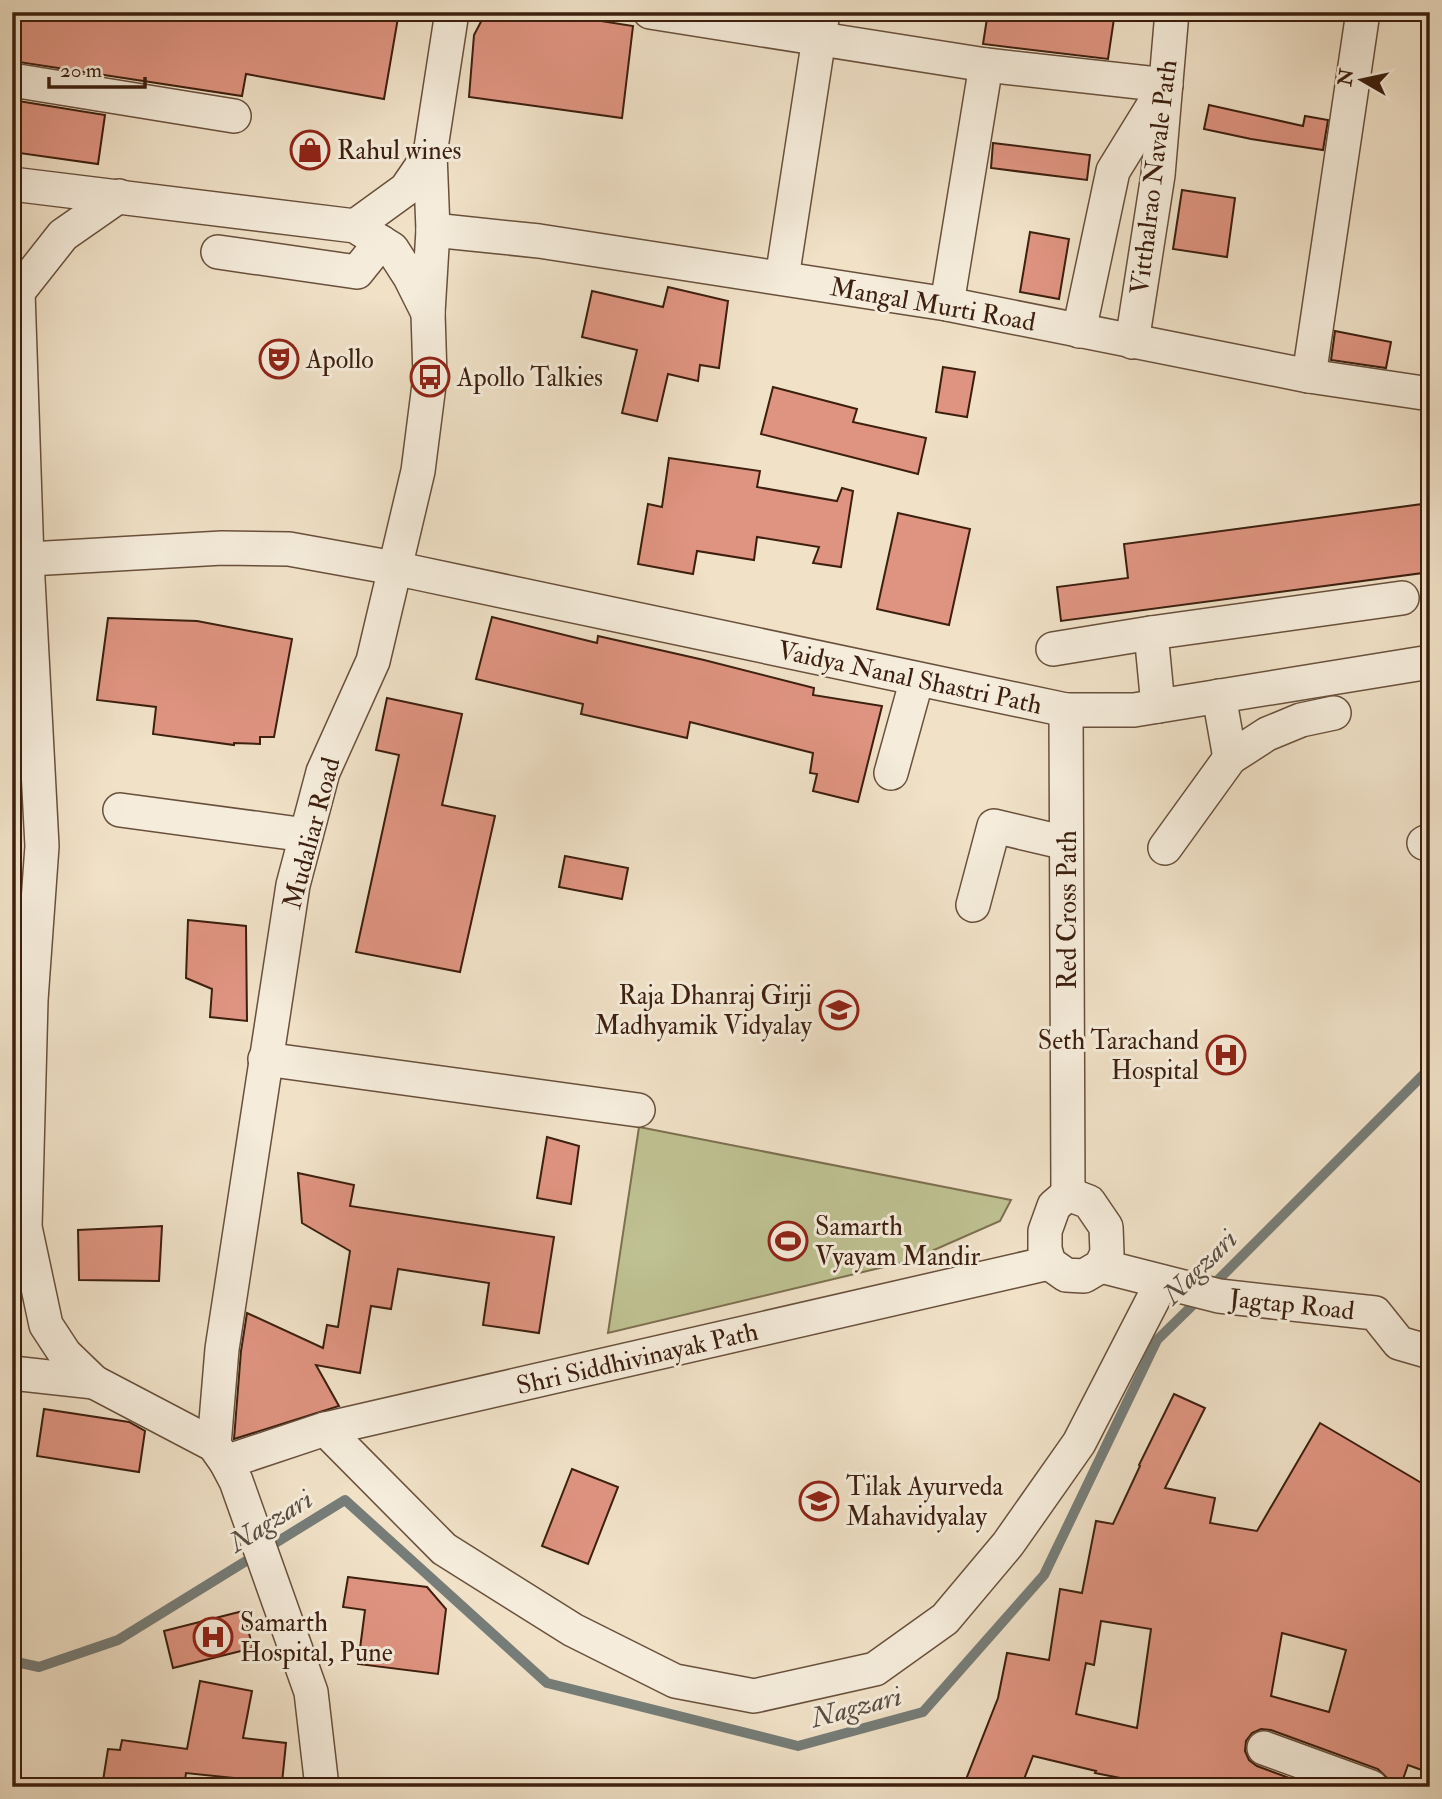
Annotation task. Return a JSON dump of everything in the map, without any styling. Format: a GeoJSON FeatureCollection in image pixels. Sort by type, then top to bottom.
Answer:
{"type":"FeatureCollection","features":[{"type":"Feature","properties":{"kind":"street"},"geometry":{"type":"LineString","coordinates":[[218,252],[357,272],[368,234],[406,189],[430,154],[452,12]]}},
{"type":"Feature","properties":{"kind":"street"},"geometry":{"type":"LineString","coordinates":[[650,12],[821,25],[986,65],[1166,85],[1113,171],[1079,331]]}},
{"type":"Feature","properties":{"kind":"street","name":"Vitthalrao Navale Path"},"geometry":{"type":"LineString","coordinates":[[1132,342],[1158,175],[1172,12]]}},
{"type":"Feature","properties":{"kind":"street"},"geometry":{"type":"LineString","coordinates":[[1309,376],[1363,12]]}},
{"type":"Feature","properties":{"kind":"street"},"geometry":{"type":"LineString","coordinates":[[782,278],[821,25]]}},
{"type":"Feature","properties":{"kind":"street"},"geometry":{"type":"LineString","coordinates":[[947,304],[986,65]]}},
{"type":"Feature","properties":{"kind":"street"},"geometry":{"type":"LineString","coordinates":[[12,80],[234,116]]}},
{"type":"Feature","properties":{"kind":"street","name":"Mudaliar Road"},"geometry":{"type":"LineString","coordinates":[[225,1463],[222,1349],[293,884],[323,772],[373,661],[418,471],[430,377],[428,313],[433,230],[430,154]]}},
{"type":"Feature","properties":{"kind":"street"},"geometry":{"type":"LineString","coordinates":[[12,184],[119,196],[368,234],[392,249],[411,276],[428,313]]}},
{"type":"Feature","properties":{"kind":"street"},"geometry":{"type":"LineString","coordinates":[[119,196],[63,235],[15,289],[20,560],[42,846],[20,1112],[25,1227],[46,1325],[65,1353],[94,1382],[225,1463],[311,1692],[322,1787]]}},
{"type":"Feature","properties":{"kind":"street","name":"Mangal Murti Road"},"geometry":{"type":"LineString","coordinates":[[433,230],[539,241],[947,304],[1309,376],[1430,394]]}},
{"type":"Feature","properties":{"kind":"street","name":"Vaidya Nanal Shastri Path"},"geometry":{"type":"LineString","coordinates":[[20,560],[222,548],[289,549],[394,568],[1066,710],[1134,710],[1430,662]]}},
{"type":"Feature","properties":{"kind":"street"},"geometry":{"type":"LineString","coordinates":[[1053,649],[1402,598]]}},
{"type":"Feature","properties":{"kind":"street"},"geometry":{"type":"LineString","coordinates":[[1151,633],[1158,706]]}},
{"type":"Feature","properties":{"kind":"street"},"geometry":{"type":"LineString","coordinates":[[891,773],[917,679]]}},
{"type":"Feature","properties":{"kind":"street"},"geometry":{"type":"LineString","coordinates":[[1219,696],[1230,758]]}},
{"type":"Feature","properties":{"kind":"street","name":"Red Cross Path"},"geometry":{"type":"LineString","coordinates":[[1066,710],[1068,1194]]}},
{"type":"Feature","properties":{"kind":"street"},"geometry":{"type":"LineString","coordinates":[[1165,848],[1230,758],[1267,733],[1301,720],[1334,713]]}},
{"type":"Feature","properties":{"kind":"street"},"geometry":{"type":"LineString","coordinates":[[120,810],[306,835]]}},
{"type":"Feature","properties":{"kind":"street"},"geometry":{"type":"LineString","coordinates":[[973,905],[994,826],[1066,843]]}},
{"type":"Feature","properties":{"kind":"street"},"geometry":{"type":"LineString","coordinates":[[265,1059],[638,1110]]}},
{"type":"Feature","properties":{"kind":"street"},"geometry":{"type":"LineString","coordinates":[[1068,1194],[1089,1202],[1106,1227],[1107,1253],[1101,1266],[1084,1276],[1066,1275],[1049,1263],[1045,1250],[1045,1231],[1054,1206],[1068,1194]]}},
{"type":"Feature","properties":{"kind":"street","name":"Shri Siddhivinayak Path"},"geometry":{"type":"LineString","coordinates":[[225,1463],[325,1429],[1049,1263]]}},
{"type":"Feature","properties":{"kind":"street","name":"Jagtap Road"},"geometry":{"type":"LineString","coordinates":[[1101,1266],[1189,1289],[1375,1313],[1399,1343],[1430,1352]]}},
{"type":"Feature","properties":{"kind":"street"},"geometry":{"type":"LineString","coordinates":[[325,1429],[444,1549],[573,1630],[675,1681],[754,1696],[875,1669],[945,1619],[1008,1544],[1189,1289]]}},
{"type":"Feature","properties":{"kind":"street"},"geometry":{"type":"LineString","coordinates":[[12,1373],[94,1382]]}},
{"type":"Feature","properties":{"kind":"street"},"geometry":{"type":"LineString","coordinates":[[1264,1748],[1371,1787]]}},
{"type":"Feature","properties":{"kind":"green space","name":"Samarth Vyayam Mandir"},"geometry":{"type":"Polygon","coordinates":[[[639,1127],[1011,1200],[1000,1221],[909,1261],[608,1333],[639,1127]]]}},
{"type":"Feature","properties":{"kind":"building"},"geometry":{"type":"Polygon","coordinates":[[[12,12],[399,12],[384,99],[246,74],[242,96],[12,61],[12,12]]]}},
{"type":"Feature","properties":{"kind":"building"},"geometry":{"type":"Polygon","coordinates":[[[491,12],[544,12],[633,26],[622,118],[469,97],[474,35],[484,16],[491,12]]]}},
{"type":"Feature","properties":{"kind":"building"},"geometry":{"type":"Polygon","coordinates":[[[988,12],[1115,12],[1108,59],[983,44],[988,12]]]}},
{"type":"Feature","properties":{"kind":"building"},"geometry":{"type":"Polygon","coordinates":[[[12,100],[105,115],[98,164],[12,152],[12,100]]]}},
{"type":"Feature","properties":{"kind":"building"},"geometry":{"type":"Polygon","coordinates":[[[1209,105],[1303,126],[1305,116],[1328,120],[1323,150],[1204,129],[1209,105]]]}},
{"type":"Feature","properties":{"kind":"building"},"geometry":{"type":"Polygon","coordinates":[[[993,143],[1090,155],[1087,180],[991,168],[993,143]]]}},
{"type":"Feature","properties":{"kind":"building"},"geometry":{"type":"Polygon","coordinates":[[[1182,190],[1235,198],[1227,257],[1173,249],[1182,190]]]}},
{"type":"Feature","properties":{"kind":"building"},"geometry":{"type":"Polygon","coordinates":[[[1030,232],[1069,239],[1059,299],[1020,292],[1030,232]]]}},
{"type":"Feature","properties":{"kind":"building"},"geometry":{"type":"Polygon","coordinates":[[[668,287],[728,301],[719,368],[700,365],[698,381],[668,374],[657,421],[622,413],[637,350],[582,337],[592,291],[663,307],[668,287]]]}},
{"type":"Feature","properties":{"kind":"building"},"geometry":{"type":"Polygon","coordinates":[[[1335,331],[1391,342],[1386,368],[1331,360],[1335,331]]]}},
{"type":"Feature","properties":{"kind":"building"},"geometry":{"type":"Polygon","coordinates":[[[943,367],[975,372],[967,417],[936,412],[943,367]]]}},
{"type":"Feature","properties":{"kind":"building"},"geometry":{"type":"Polygon","coordinates":[[[773,387],[857,409],[853,422],[926,438],[918,474],[761,434],[773,387]]]}},
{"type":"Feature","properties":{"kind":"building"},"geometry":{"type":"Polygon","coordinates":[[[669,458],[760,471],[757,487],[837,501],[842,488],[853,491],[841,567],[813,563],[819,547],[757,537],[754,560],[697,551],[693,574],[638,564],[648,504],[662,507],[669,458]]]}},
{"type":"Feature","properties":{"kind":"building"},"geometry":{"type":"Polygon","coordinates":[[[1430,503],[1430,572],[1061,621],[1057,587],[1128,578],[1124,544],[1430,503]]]}},
{"type":"Feature","properties":{"kind":"building"},"geometry":{"type":"Polygon","coordinates":[[[898,513],[970,529],[949,625],[877,609],[898,513]]]}},
{"type":"Feature","properties":{"kind":"building"},"geometry":{"type":"Polygon","coordinates":[[[492,617],[597,643],[598,636],[704,660],[814,688],[813,695],[882,706],[858,802],[813,791],[817,774],[810,773],[813,753],[690,722],[687,738],[581,714],[583,704],[476,679],[492,617]]]}},
{"type":"Feature","properties":{"kind":"building"},"geometry":{"type":"Polygon","coordinates":[[[108,618],[197,621],[292,639],[274,737],[260,737],[260,744],[234,745],[153,734],[156,707],[97,700],[108,618]]]}},
{"type":"Feature","properties":{"kind":"building"},"geometry":{"type":"Polygon","coordinates":[[[387,698],[462,714],[442,805],[495,816],[460,972],[356,952],[399,755],[376,750],[387,698]]]}},
{"type":"Feature","properties":{"kind":"building"},"geometry":{"type":"Polygon","coordinates":[[[565,856],[628,868],[622,899],[559,887],[565,856]]]}},
{"type":"Feature","properties":{"kind":"building"},"geometry":{"type":"Polygon","coordinates":[[[188,920],[246,926],[247,1021],[210,1017],[212,989],[186,978],[188,920]]]}},
{"type":"Feature","properties":{"kind":"building"},"geometry":{"type":"Polygon","coordinates":[[[547,1137],[579,1146],[571,1204],[537,1198],[547,1137]]]}},
{"type":"Feature","properties":{"kind":"building"},"geometry":{"type":"Polygon","coordinates":[[[298,1173],[354,1185],[350,1206],[554,1237],[539,1333],[483,1325],[489,1283],[398,1269],[391,1309],[371,1306],[360,1373],[316,1365],[339,1406],[234,1439],[247,1313],[323,1348],[327,1325],[338,1327],[350,1251],[302,1223],[298,1173]]]}},
{"type":"Feature","properties":{"kind":"building"},"geometry":{"type":"Polygon","coordinates":[[[162,1226],[159,1281],[79,1280],[78,1230],[162,1226]]]}},
{"type":"Feature","properties":{"kind":"building"},"geometry":{"type":"Polygon","coordinates":[[[1174,1394],[1205,1408],[1165,1488],[1215,1498],[1210,1523],[1257,1531],[1320,1423],[1430,1488],[1430,1773],[1408,1765],[1402,1782],[1387,1778],[1378,1769],[1271,1730],[1261,1729],[1252,1733],[1246,1741],[1245,1751],[1249,1760],[1257,1766],[1300,1782],[1300,1787],[1166,1787],[1095,1773],[1096,1771],[1033,1756],[1021,1787],[963,1787],[998,1698],[1007,1653],[1049,1660],[1060,1589],[1082,1593],[1096,1521],[1113,1524],[1174,1394]],[[1101,1621],[1094,1665],[1086,1663],[1076,1714],[1137,1728],[1151,1629],[1101,1621]],[[1282,1633],[1271,1696],[1329,1712],[1346,1650],[1282,1633]]]}},
{"type":"Feature","properties":{"kind":"building"},"geometry":{"type":"Polygon","coordinates":[[[44,1409],[129,1422],[145,1431],[139,1472],[37,1456],[44,1409]]]}},
{"type":"Feature","properties":{"kind":"building"},"geometry":{"type":"Polygon","coordinates":[[[572,1469],[618,1487],[588,1564],[542,1546],[572,1469]]]}},
{"type":"Feature","properties":{"kind":"building"},"geometry":{"type":"Polygon","coordinates":[[[348,1577],[427,1587],[446,1609],[438,1674],[358,1664],[365,1610],[343,1607],[348,1577]]]}},
{"type":"Feature","properties":{"kind":"building"},"geometry":{"type":"Polygon","coordinates":[[[243,1611],[253,1648],[173,1668],[164,1631],[243,1611]]]}},
{"type":"Feature","properties":{"kind":"building"},"geometry":{"type":"Polygon","coordinates":[[[200,1681],[252,1691],[243,1738],[286,1743],[282,1783],[186,1773],[184,1787],[102,1787],[108,1749],[120,1750],[122,1740],[187,1749],[200,1681]]]}},
{"type":"Feature","properties":{"kind":"waterway","name":"Nagzari"},"geometry":{"type":"LineString","coordinates":[[1210,1288],[1430,1068]]}},
{"type":"Feature","properties":{"kind":"waterway","name":"Nagzari"},"geometry":{"type":"LineString","coordinates":[[12,1661],[39,1667],[118,1640],[345,1500],[547,1683],[798,1746],[923,1712],[1044,1575],[1157,1340],[1199,1299]]}},
{"type":"Feature","properties":{"kind":"place","name":"Rahul wines"},"geometry":{"type":"Point","coordinates":[310,150]}},
{"type":"Feature","properties":{"kind":"place","name":"Apollo"},"geometry":{"type":"Point","coordinates":[279,359]}},
{"type":"Feature","properties":{"kind":"place","name":"Apollo Talkies"},"geometry":{"type":"Point","coordinates":[430,377]}},
{"type":"Feature","properties":{"kind":"place","name":"Raja Dhanraj Girji Madhyamik Vidyalay"},"geometry":{"type":"Point","coordinates":[839,1010]}},
{"type":"Feature","properties":{"kind":"place","name":"Seth Tarachand Hospital"},"geometry":{"type":"Point","coordinates":[1226,1055]}},
{"type":"Feature","properties":{"kind":"place","name":"Samarth Vyayam Mandir"},"geometry":{"type":"Point","coordinates":[788,1241]}},
{"type":"Feature","properties":{"kind":"place","name":"Tilak Ayurveda Mahavidyalay"},"geometry":{"type":"Point","coordinates":[819,1501]}},
{"type":"Feature","properties":{"kind":"place","name":"Samarth Hospital, Pune"},"geometry":{"type":"Point","coordinates":[213,1637]}}]}
